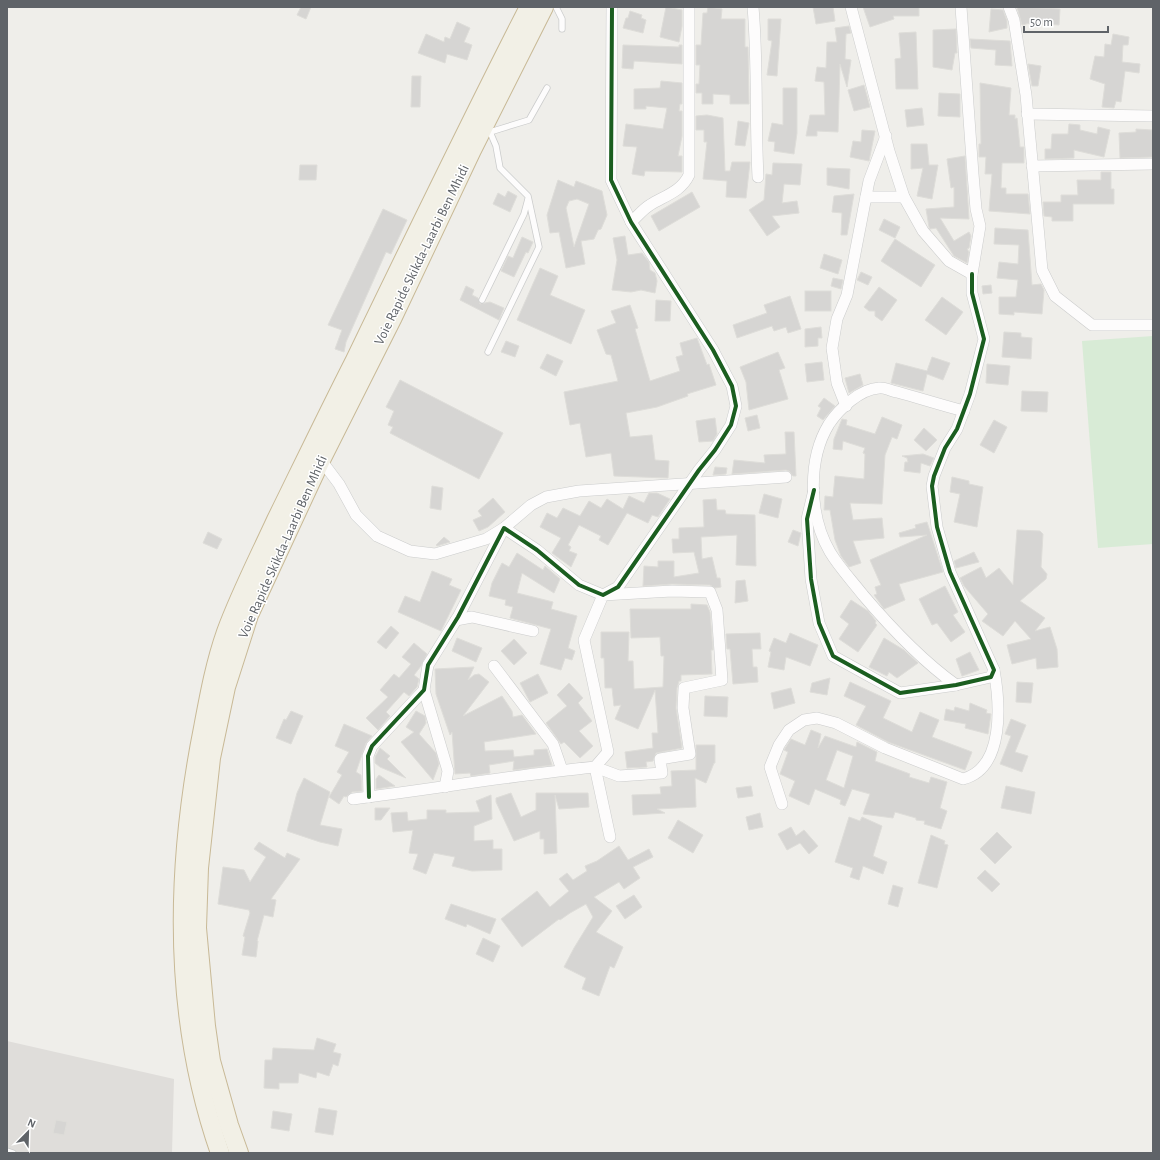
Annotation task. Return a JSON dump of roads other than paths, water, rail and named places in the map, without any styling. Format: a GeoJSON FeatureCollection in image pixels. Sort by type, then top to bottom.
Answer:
{"type":"FeatureCollection","features":[{"type":"Feature","properties":{"kind":"highway","name":"Voie Rapide Skikda-Laarbi Ben Mhidi"},"geometry":{"type":"LineString","coordinates":[[220,1153],[193,1049],[185,994],[182,932],[186,842],[197,754],[211,687],[225,635],[261,552],[407,252],[529,7]]}},
{"type":"Feature","properties":{"kind":"highway","name":"Voie Rapide Skikda-Laarbi Ben Mhidi"},"geometry":{"type":"LineString","coordinates":[[239,1153],[229,1125],[212,1061],[205,1018],[198,935],[199,868],[211,758],[226,687],[249,616],[321,460],[485,132],[544,7]]}},
{"type":"Feature","properties":{"kind":"street"},"geometry":{"type":"LineString","coordinates":[[595,767],[608,752],[584,640],[603,595],[618,587],[690,483],[715,450],[731,425],[736,406],[732,386],[713,350],[631,222],[611,180],[612,7]]}},
{"type":"Feature","properties":{"kind":"street"},"geometry":{"type":"LineString","coordinates":[[631,222],[648,206],[673,193],[684,184],[688,176],[689,7]]}},
{"type":"Feature","properties":{"kind":"street"},"geometry":{"type":"LineString","coordinates":[[753,7],[757,54],[755,123],[758,176]]}},
{"type":"Feature","properties":{"kind":"street"},"geometry":{"type":"LineString","coordinates":[[851,7],[904,198],[923,231],[949,261],[972,274]]}},
{"type":"Feature","properties":{"kind":"street"},"geometry":{"type":"LineString","coordinates":[[782,804],[770,768],[779,745],[788,730],[804,720],[817,718],[836,723],[885,748],[963,779],[972,776],[986,764],[995,738],[998,697],[994,670],[950,572],[937,527],[932,486],[934,476],[970,394],[984,339],[972,293],[972,274],[980,226],[976,209],[961,7]]}},
{"type":"Feature","properties":{"kind":"street"},"geometry":{"type":"LineString","coordinates":[[1009,7],[1014,20],[1027,114],[1042,270],[1055,296],[1092,325],[1153,325]]}},
{"type":"Feature","properties":{"kind":"street"},"geometry":{"type":"LineString","coordinates":[[1027,114],[1153,116]]}},
{"type":"Feature","properties":{"kind":"street"},"geometry":{"type":"LineString","coordinates":[[846,406],[837,383],[832,348],[837,319],[847,295],[869,181],[886,136]]}},
{"type":"Feature","properties":{"kind":"street"},"geometry":{"type":"LineString","coordinates":[[1032,166],[1153,164]]}},
{"type":"Feature","properties":{"kind":"street"},"geometry":{"type":"LineString","coordinates":[[866,197],[904,198]]}},
{"type":"Feature","properties":{"kind":"street"},"geometry":{"type":"LineString","coordinates":[[964,410],[880,388],[865,391],[834,417],[822,440],[816,465],[814,490],[807,519],[811,579],[819,623],[833,656],[900,693],[956,685],[991,677],[994,670]]}},
{"type":"Feature","properties":{"kind":"street"},"geometry":{"type":"LineString","coordinates":[[321,460],[339,484],[356,515],[377,536],[410,552],[435,554],[460,548],[486,539],[504,528],[531,505],[546,497],[579,491],[786,476]]}},
{"type":"Feature","properties":{"kind":"street"},"geometry":{"type":"LineString","coordinates":[[814,490],[817,520],[830,551],[848,577],[882,618],[917,653],[956,685]]}},
{"type":"Feature","properties":{"kind":"street"},"geometry":{"type":"LineString","coordinates":[[353,799],[445,787],[536,772],[595,767],[619,776],[662,773],[660,759],[690,754],[684,708],[684,688],[722,680],[717,610],[710,592],[603,595],[579,585],[537,550],[504,528]]}},
{"type":"Feature","properties":{"kind":"street"},"geometry":{"type":"LineString","coordinates":[[445,787],[448,771],[424,690],[428,665],[456,620],[504,528]]}},
{"type":"Feature","properties":{"kind":"street"},"geometry":{"type":"LineString","coordinates":[[456,620],[472,617],[533,631]]}},
{"type":"Feature","properties":{"kind":"street"},"geometry":{"type":"LineString","coordinates":[[494,666],[553,744],[562,770]]}},
{"type":"Feature","properties":{"kind":"street"},"geometry":{"type":"LineString","coordinates":[[369,797],[368,756],[372,746],[424,690]]}},
{"type":"Feature","properties":{"kind":"street"},"geometry":{"type":"LineString","coordinates":[[595,767],[610,837]]}},
{"type":"Feature","properties":{"kind":"lane"},"geometry":{"type":"LineString","coordinates":[[556,7],[562,19],[562,29]]}},
{"type":"Feature","properties":{"kind":"lane"},"geometry":{"type":"LineString","coordinates":[[488,352],[540,247],[528,196],[500,168],[496,146],[485,132],[529,120],[547,88]]}},
{"type":"Feature","properties":{"kind":"lane"},"geometry":{"type":"LineString","coordinates":[[482,300],[524,214],[528,196]]}},
{"type":"Feature","properties":{"kind":"lane"},"geometry":{"type":"LineString","coordinates":[[7,1151],[13,1153]]}}]}
